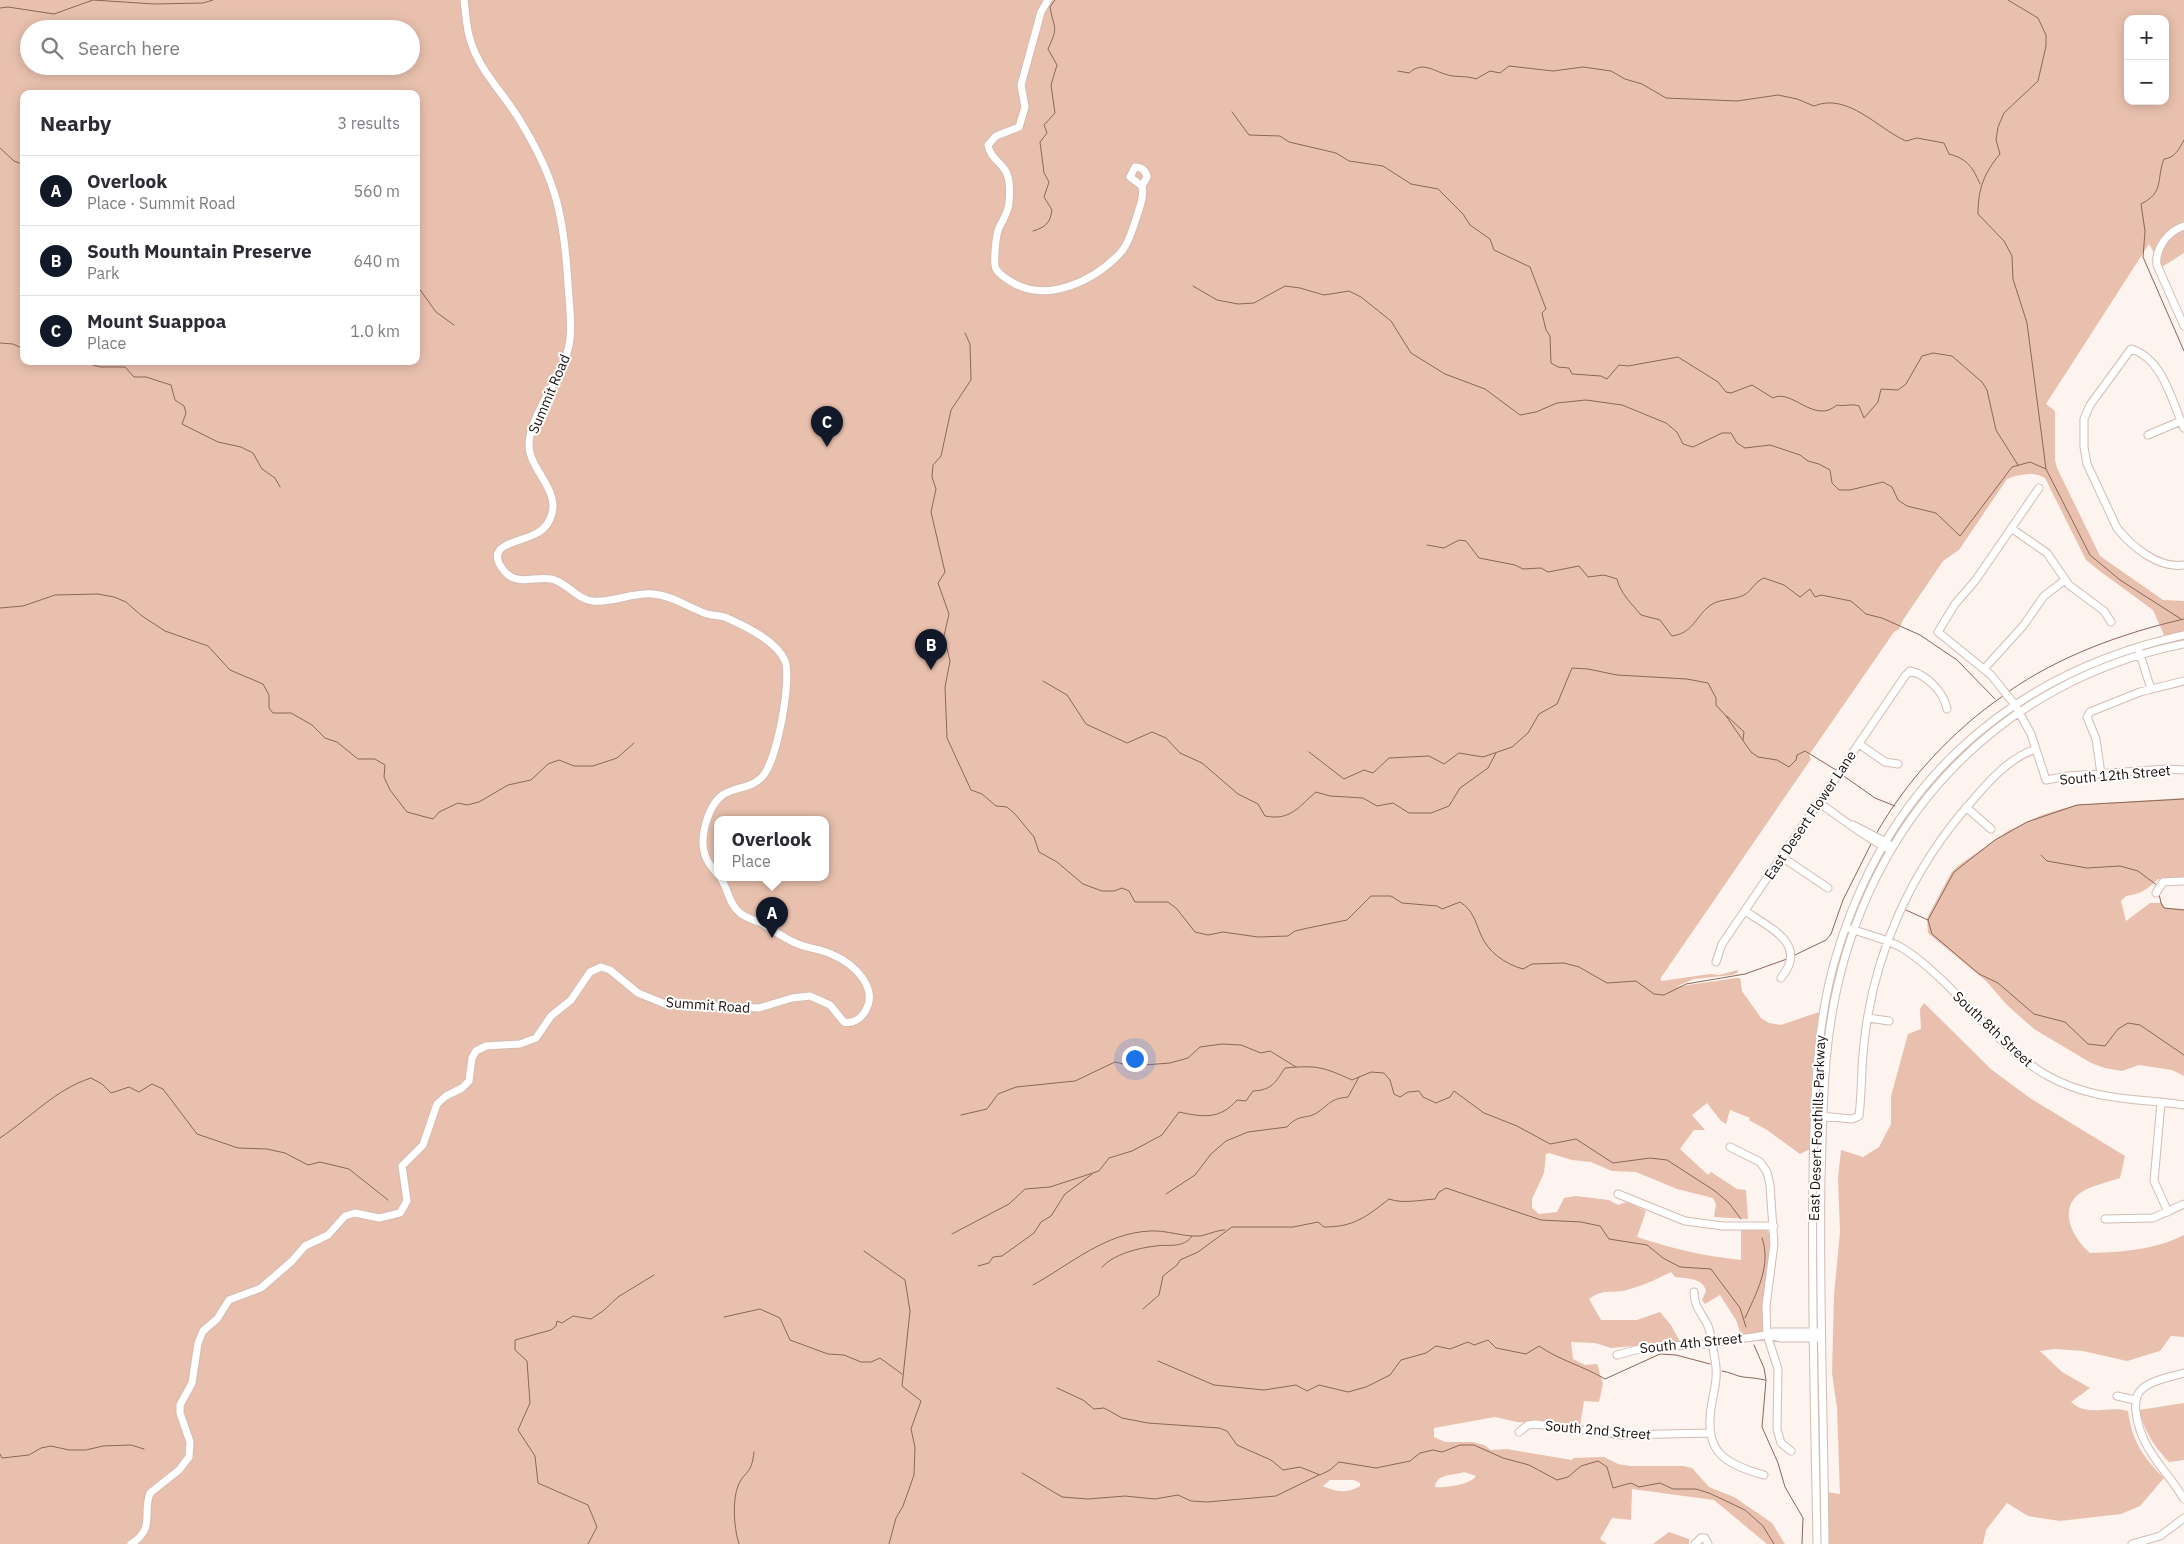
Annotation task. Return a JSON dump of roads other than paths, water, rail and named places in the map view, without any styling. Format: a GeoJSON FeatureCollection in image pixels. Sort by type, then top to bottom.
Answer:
{"type":"FeatureCollection","features":[{"type":"Feature","properties":{"kind":"street","name":"Summit Road"},"geometry":{"type":"LineString","coordinates":[[464,0],[472,45],[522,122],[549,177],[560,209],[566,247],[570,343],[536,420],[529,442],[532,457],[551,495],[553,509],[547,525],[539,532],[529,537],[510,541],[503,546],[499,554],[500,564],[513,578],[556,580],[590,601],[651,594],[676,599],[705,613],[724,617],[744,627],[774,647],[786,664],[780,733],[770,764],[761,779],[755,783],[722,795],[715,803],[709,817],[703,848],[705,857],[714,869]]}},
{"type":"Feature","properties":{"kind":"street"},"geometry":{"type":"LineString","coordinates":[[1048,0],[1041,12],[1021,85],[1025,107],[1022,120],[1019,127],[996,136],[988,145],[993,157],[1006,173],[1010,192],[1007,212],[997,233],[994,260],[996,268],[1017,285],[1038,290],[1056,289],[1095,275],[1127,244],[1140,206],[1143,194],[1142,186]]}},
{"type":"Feature","properties":{"kind":"street"},"geometry":{"type":"LineString","coordinates":[[2184,226],[2170,234],[2156,256],[2157,265],[2184,326]]}},
{"type":"Feature","properties":{"kind":"street"},"geometry":{"type":"LineString","coordinates":[[2148,435],[2182,425],[2157,367],[2146,357],[2131,349],[2086,412],[2084,419],[2085,457],[2117,528],[2132,543],[2165,565],[2184,564]]}},
{"type":"Feature","properties":{"kind":"street"},"geometry":{"type":"LineString","coordinates":[[1815,1116],[1852,1119],[1859,1116],[1864,1043],[1868,1018],[1888,941],[1903,903],[1921,869],[1944,834],[1966,807],[1994,777],[2024,754],[2036,749],[2019,712],[2002,688],[1984,669],[1938,632],[1954,604],[1975,581],[2038,488]]}},
{"type":"Feature","properties":{"kind":"street"},"geometry":{"type":"LineString","coordinates":[[2011,528],[2047,553],[2065,580],[2104,611],[2111,622]]}},
{"type":"Feature","properties":{"kind":"street"},"geometry":{"type":"LineString","coordinates":[[1984,669],[2023,626],[2044,596],[2065,580]]}},
{"type":"Feature","properties":{"kind":"street","name":"East Desert Foothills Parkway"},"geometry":{"type":"LineString","coordinates":[[1825,1544],[1812,1206],[1815,1116],[1818,1054],[1824,1011],[1832,971],[1846,927],[1863,885],[1884,844],[1913,801],[1949,760],[1992,721],[2074,670],[2138,646],[2184,636]]}},
{"type":"Feature","properties":{"kind":"street","name":"East Desert Foothills Parkway"},"geometry":{"type":"LineString","coordinates":[[1817,1544],[1818,1335],[1826,1064],[1832,1014],[1841,972],[1884,844],[1954,766],[1979,743],[2019,712],[2079,678],[2140,654],[2184,644]]}},
{"type":"Feature","properties":{"kind":"street"},"geometry":{"type":"LineString","coordinates":[[2138,646],[2151,689]]}},
{"type":"Feature","properties":{"kind":"street","name":"East Desert Flower Lane"},"geometry":{"type":"LineString","coordinates":[[1716,962],[1722,944],[1910,671],[1938,689],[1946,698],[1948,709]]}},
{"type":"Feature","properties":{"kind":"street"},"geometry":{"type":"LineString","coordinates":[[2101,774],[2096,739],[2087,717],[2090,712],[2117,700],[2184,681]]}},
{"type":"Feature","properties":{"kind":"street"},"geometry":{"type":"LineString","coordinates":[[1859,744],[1885,762],[1898,764]]}},
{"type":"Feature","properties":{"kind":"street","name":"South 12th Street"},"geometry":{"type":"LineString","coordinates":[[2036,749],[2046,780],[2167,769],[2184,770]]}},
{"type":"Feature","properties":{"kind":"street"},"geometry":{"type":"LineString","coordinates":[[1949,760],[1954,766]]}},
{"type":"Feature","properties":{"kind":"street"},"geometry":{"type":"LineString","coordinates":[[1819,803],[1884,844]]}},
{"type":"Feature","properties":{"kind":"street"},"geometry":{"type":"LineString","coordinates":[[1966,807],[1991,829]]}},
{"type":"Feature","properties":{"kind":"street"},"geometry":{"type":"LineString","coordinates":[[1782,857],[1828,888]]}},
{"type":"Feature","properties":{"kind":"street","name":"Summit Road"},"geometry":{"type":"LineString","coordinates":[[131,1544],[142,1535],[147,1526],[150,1493],[180,1470],[189,1457],[190,1442],[180,1413],[180,1405],[192,1383],[198,1343],[203,1331],[217,1319],[229,1300],[261,1288],[292,1261],[305,1246],[328,1235],[346,1216],[355,1213],[374,1218],[384,1218],[402,1210],[407,1201],[401,1172],[404,1162],[423,1146],[437,1104],[446,1096],[462,1088],[468,1081],[472,1058],[478,1050],[486,1046],[520,1044],[536,1038],[551,1016],[571,1000],[590,972],[601,967],[610,970],[638,993],[670,1005],[759,1008],[792,998],[810,996],[830,1005],[844,1022],[853,1022],[861,1016],[869,1002],[869,991],[862,977],[851,965],[831,954],[794,942],[740,913],[733,906],[723,881]]}},
{"type":"Feature","properties":{"kind":"street"},"geometry":{"type":"LineString","coordinates":[[2156,894],[2163,882],[2184,881]]}},
{"type":"Feature","properties":{"kind":"street"},"geometry":{"type":"LineString","coordinates":[[1745,911],[1786,940],[1792,952],[1790,963],[1781,978]]}},
{"type":"Feature","properties":{"kind":"street","name":"South 8th Street"},"geometry":{"type":"LineString","coordinates":[[1846,927],[1888,941],[1912,955],[1974,1011],[1997,1036],[2049,1077],[2096,1096],[2184,1105]]}},
{"type":"Feature","properties":{"kind":"street"},"geometry":{"type":"LineString","coordinates":[[1868,1018],[1889,1021]]}},
{"type":"Feature","properties":{"kind":"street"},"geometry":{"type":"LineString","coordinates":[[2161,1103],[2154,1181],[2168,1212]]}},
{"type":"Feature","properties":{"kind":"street"},"geometry":{"type":"LineString","coordinates":[[1730,1147],[1756,1159],[1767,1172],[1774,1226],[1773,1259],[1766,1306],[1767,1335],[1778,1369],[1777,1429],[1781,1443],[1790,1451]]}},
{"type":"Feature","properties":{"kind":"street"},"geometry":{"type":"LineString","coordinates":[[1618,1194],[1685,1221],[1723,1226],[1774,1226]]}},
{"type":"Feature","properties":{"kind":"street"},"geometry":{"type":"LineString","coordinates":[[2105,1219],[2137,1220],[2153,1218],[2184,1204]]}},
{"type":"Feature","properties":{"kind":"street"},"geometry":{"type":"LineString","coordinates":[[1694,1292],[1694,1302],[1707,1326],[1712,1342],[1717,1372],[1710,1415],[1710,1433],[1713,1444],[1727,1461],[1740,1468],[1764,1475]]}},
{"type":"Feature","properties":{"kind":"street","name":"South 4th Street"},"geometry":{"type":"LineString","coordinates":[[1617,1355],[1643,1348],[1767,1335],[1818,1335]]}},
{"type":"Feature","properties":{"kind":"street"},"geometry":{"type":"LineString","coordinates":[[2184,1373],[2149,1384],[2138,1392],[2135,1400],[2138,1424],[2144,1443],[2184,1499]]}},
{"type":"Feature","properties":{"kind":"street"},"geometry":{"type":"LineString","coordinates":[[2117,1396],[2135,1400]]}},
{"type":"Feature","properties":{"kind":"street","name":"South 2nd Street"},"geometry":{"type":"LineString","coordinates":[[1519,1432],[1528,1425],[1535,1424],[1622,1434],[1710,1433]]}},
{"type":"Feature","properties":{"kind":"street"},"geometry":{"type":"LineString","coordinates":[[2132,1544],[2153,1540],[2184,1518]]}},
{"type":"Feature","properties":{"kind":"street"},"geometry":{"type":"LineString","coordinates":[[1696,1544],[1697,1540],[1703,1538],[1708,1544]]}},
{"type":"Feature","properties":{"kind":"waterway"},"geometry":{"type":"LineString","coordinates":[[0,8],[8,7],[54,14],[93,0],[154,4],[203,3],[213,0]]}},
{"type":"Feature","properties":{"kind":"waterway"},"geometry":{"type":"LineString","coordinates":[[1033,231],[1047,224],[1052,210],[1044,197],[1049,182],[1044,173],[1040,142],[1047,133],[1044,125],[1055,113],[1051,85],[1057,65],[1048,49],[1055,31],[1050,7],[1055,0]]}},
{"type":"Feature","properties":{"kind":"waterway"},"geometry":{"type":"LineString","coordinates":[[2008,0],[2038,18],[2046,35],[2046,46],[2038,81],[2004,113],[1998,127],[1996,140],[2000,154],[1983,182],[1979,197],[1978,214],[2004,241],[2012,256],[2013,279],[2027,323],[2046,469],[2090,555],[2120,580],[2181,619]]}},
{"type":"Feature","properties":{"kind":"waterway"},"geometry":{"type":"LineString","coordinates":[[1398,71],[1409,73],[1420,67],[1425,67],[1447,75],[1476,79],[1490,71],[1500,73],[1509,66],[1553,71],[1583,67],[1611,71],[1625,79],[1642,84],[1666,98],[1737,101],[1778,95],[1797,99],[1814,106],[1827,103],[1839,104],[1862,114],[1906,141],[1917,138],[1944,143],[1949,154],[1956,156],[1969,165],[1980,184]]}},
{"type":"Feature","properties":{"kind":"waterway"},"geometry":{"type":"LineString","coordinates":[[1232,112],[1249,135],[1280,136],[1289,142],[1336,153],[1349,161],[1383,166],[1411,184],[1438,189],[1463,214],[1470,225],[1490,239],[1494,250],[1530,267],[1546,309],[1542,313],[1546,330],[1550,336],[1551,363],[1558,367],[1569,368],[1572,374],[1601,376],[1607,379],[1619,365],[1628,366],[1678,357],[1718,382],[1726,392],[1731,393],[1752,385],[1773,398],[1780,396],[1788,398],[1820,411],[1828,410],[1837,405],[1859,406],[1864,418],[1878,402],[1881,389],[1898,390],[1906,384],[1922,356],[1933,353],[1952,356],[1982,382],[1987,390],[1996,430],[2018,465]]}},
{"type":"Feature","properties":{"kind":"waterway"},"geometry":{"type":"LineString","coordinates":[[2184,140],[2174,155],[2164,159],[2157,190],[2154,195],[2141,204],[2145,231],[2143,257],[2184,351]]}},
{"type":"Feature","properties":{"kind":"waterway"},"geometry":{"type":"LineString","coordinates":[[0,148],[14,161],[20,163]]}},
{"type":"Feature","properties":{"kind":"waterway"},"geometry":{"type":"LineString","coordinates":[[1193,286],[1217,300],[1238,304],[1254,303],[1285,286],[1324,295],[1349,291],[1361,297],[1391,321],[1411,353],[1445,374],[1485,389],[1520,415],[1536,412],[1557,403],[1586,400],[1622,405],[1666,423],[1677,432],[1683,444],[1693,447],[1722,433],[1731,433],[1737,443],[1745,448],[1770,445],[1800,455],[1808,461],[1819,464],[1830,470],[1832,483],[1839,490],[1850,490],[1883,482],[1892,487],[1898,500],[1907,506],[1936,513],[1960,536],[2012,467],[2030,462],[2046,469]]}},
{"type":"Feature","properties":{"kind":"waterway"},"geometry":{"type":"LineString","coordinates":[[420,290],[436,312],[454,325]]}},
{"type":"Feature","properties":{"kind":"waterway"},"geometry":{"type":"LineString","coordinates":[[965,333],[970,344],[971,380],[951,410],[941,456],[933,465],[932,477],[936,489],[931,512],[945,572],[938,583],[949,614],[944,636],[950,661],[945,687],[947,738],[971,790],[982,794],[996,806],[1007,807],[1015,814],[1034,837],[1039,852],[1057,862],[1083,884],[1102,891],[1114,891],[1122,888],[1129,891],[1135,902],[1168,902],[1177,909],[1195,932],[1208,935],[1223,932],[1258,937],[1288,936],[1295,931],[1347,920],[1371,896],[1391,896],[1402,903],[1437,906],[1442,909],[1460,902],[1471,912],[1488,947],[1504,961],[1516,967],[1523,969],[1532,964],[1564,963],[1579,967],[1607,983],[1636,981],[1654,994],[1664,995],[1686,984],[1745,974],[1787,959]]}},
{"type":"Feature","properties":{"kind":"waterway"},"geometry":{"type":"LineString","coordinates":[[0,343],[13,344],[20,347]]}},
{"type":"Feature","properties":{"kind":"waterway"},"geometry":{"type":"LineString","coordinates":[[93,365],[100,367],[125,367],[134,377],[146,377],[171,385],[175,400],[184,406],[186,413],[182,424],[218,442],[241,447],[253,453],[262,469],[275,478],[280,487]]}},
{"type":"Feature","properties":{"kind":"waterway"},"geometry":{"type":"LineString","coordinates":[[1427,545],[1444,548],[1459,540],[1466,541],[1479,558],[1515,565],[1523,569],[1541,568],[1548,572],[1579,566],[1588,577],[1604,575],[1617,579],[1624,594],[1641,615],[1660,620],[1672,636],[1688,629],[1711,605],[1744,595],[1764,578],[1784,585],[1800,597],[1810,589],[1815,597],[1821,595],[1851,601],[1866,614],[1882,618],[1920,635],[1957,660],[1995,699]]}},
{"type":"Feature","properties":{"kind":"waterway"},"geometry":{"type":"LineString","coordinates":[[0,608],[23,606],[55,595],[98,594],[114,597],[126,602],[142,616],[165,631],[208,646],[230,670],[263,684],[269,695],[269,708],[273,713],[291,713],[312,725],[325,738],[337,742],[358,759],[375,759],[385,765],[384,777],[390,790],[407,812],[433,819],[439,812],[458,803],[467,805],[479,802],[508,785],[531,780],[548,764],[559,760],[574,766],[593,766],[617,758],[634,743]]}},
{"type":"Feature","properties":{"kind":"waterway"},"geometry":{"type":"LineString","coordinates":[[2008,692],[2048,667],[2092,647],[2138,631],[2184,619]]}},
{"type":"Feature","properties":{"kind":"waterway"},"geometry":{"type":"LineString","coordinates":[[1309,752],[1344,779],[1364,770],[1373,773],[1389,758],[1429,756],[1444,764],[1459,753],[1483,757],[1512,747],[1528,733],[1539,714],[1557,704],[1572,668],[1617,675],[1687,679],[1708,683],[1716,698],[1716,705],[1751,752],[1758,757],[1777,760],[1789,767],[1796,760],[1797,755],[1805,751],[1836,770]]}},
{"type":"Feature","properties":{"kind":"waterway"},"geometry":{"type":"LineString","coordinates":[[1043,681],[1067,695],[1086,724],[1127,743],[1152,732],[1166,738],[1180,753],[1202,763],[1238,794],[1258,804],[1265,816],[1288,815],[1299,808],[1316,792],[1330,796],[1363,798],[1377,806],[1393,803],[1409,813],[1431,813],[1449,806],[1460,788],[1488,768],[1496,753]]}},
{"type":"Feature","properties":{"kind":"waterway"},"geometry":{"type":"LineString","coordinates":[[1876,834],[1901,795],[1932,758],[1966,724],[2003,696]]}},
{"type":"Feature","properties":{"kind":"waterway"},"geometry":{"type":"LineString","coordinates":[[1727,716],[1744,732],[1743,740]]}},
{"type":"Feature","properties":{"kind":"waterway"},"geometry":{"type":"LineString","coordinates":[[1841,774],[1875,798],[1895,806]]}},
{"type":"Feature","properties":{"kind":"waterway"},"geometry":{"type":"LineString","coordinates":[[1906,910],[1928,920],[1954,872],[1995,840],[2027,822],[2077,805],[2184,799]]}},
{"type":"Feature","properties":{"kind":"waterway"},"geometry":{"type":"LineString","coordinates":[[1795,955],[1826,940],[1831,934],[1843,900],[1872,842]]}},
{"type":"Feature","properties":{"kind":"waterway"},"geometry":{"type":"LineString","coordinates":[[2041,855],[2047,861],[2087,868],[2120,866],[2138,871],[2158,886]]}},
{"type":"Feature","properties":{"kind":"waterway"},"geometry":{"type":"LineString","coordinates":[[2159,894],[2164,908],[2184,910]]}},
{"type":"Feature","properties":{"kind":"waterway"},"geometry":{"type":"LineString","coordinates":[[1928,920],[1932,934],[1979,974],[1998,983],[2034,1014],[2065,1022],[2088,1044],[2105,1046],[2118,1029],[2128,1023],[2140,1025],[2184,1055]]}},
{"type":"Feature","properties":{"kind":"waterway"},"geometry":{"type":"LineString","coordinates":[[961,1115],[987,1109],[998,1094],[1016,1087],[1075,1081],[1115,1062],[1131,1066],[1170,1063],[1188,1058],[1200,1047],[1222,1044],[1241,1045],[1261,1053],[1270,1051],[1296,1067]]}},
{"type":"Feature","properties":{"kind":"waterway"},"geometry":{"type":"LineString","coordinates":[[952,1234],[1009,1204],[1025,1189],[1050,1187],[1099,1171],[1109,1158],[1132,1151],[1162,1135],[1179,1112],[1203,1116],[1217,1114],[1224,1111],[1237,1100],[1246,1101],[1253,1091],[1265,1089],[1272,1085],[1285,1068],[1305,1067],[1320,1068],[1352,1080],[1371,1072],[1384,1073],[1390,1080],[1394,1094],[1400,1097],[1408,1092],[1419,1091],[1423,1097],[1436,1103],[1450,1097],[1454,1091],[1484,1113],[1517,1126],[1550,1144],[1576,1139],[1613,1163],[1650,1158],[1667,1160],[1715,1191],[1729,1203],[1741,1219]]}},
{"type":"Feature","properties":{"kind":"waterway"},"geometry":{"type":"LineString","coordinates":[[1166,1194],[1195,1175],[1211,1154],[1226,1141],[1248,1132],[1287,1127],[1299,1118],[1310,1116],[1334,1100],[1348,1097],[1359,1077]]}},
{"type":"Feature","properties":{"kind":"waterway"},"geometry":{"type":"LineString","coordinates":[[0,1138],[66,1089],[91,1078],[102,1084],[111,1093],[129,1087],[139,1092],[152,1084],[163,1089],[197,1134],[238,1148],[267,1149],[285,1153],[308,1165],[320,1162],[349,1169],[388,1200]]}},
{"type":"Feature","properties":{"kind":"waterway"},"geometry":{"type":"LineString","coordinates":[[978,1266],[989,1263],[993,1257],[1002,1256],[1034,1233],[1041,1222],[1051,1216],[1065,1194],[1092,1174]]}},
{"type":"Feature","properties":{"kind":"waterway"},"geometry":{"type":"LineString","coordinates":[[1143,1309],[1159,1295],[1163,1276],[1177,1265],[1180,1260],[1198,1252],[1232,1227],[1293,1227],[1318,1222],[1324,1227],[1334,1227],[1359,1220],[1389,1199],[1406,1201],[1435,1199],[1439,1192],[1446,1188],[1541,1220],[1581,1222],[1600,1226],[1609,1239],[1647,1245],[1663,1258],[1680,1267],[1711,1269],[1740,1308],[1746,1327]]}},
{"type":"Feature","properties":{"kind":"waterway"},"geometry":{"type":"LineString","coordinates":[[1033,1285],[1103,1243],[1118,1237],[1150,1231],[1199,1236],[1225,1230]]}},
{"type":"Feature","properties":{"kind":"waterway"},"geometry":{"type":"LineString","coordinates":[[1102,1267],[1107,1262],[1127,1252],[1149,1247],[1180,1244],[1192,1236]]}},
{"type":"Feature","properties":{"kind":"waterway"},"geometry":{"type":"LineString","coordinates":[[1745,1318],[1758,1289],[1764,1269],[1765,1248],[1762,1238]]}},
{"type":"Feature","properties":{"kind":"waterway"},"geometry":{"type":"LineString","coordinates":[[864,1251],[905,1280],[910,1311],[902,1386],[921,1401],[911,1429],[915,1447],[914,1475],[903,1506],[896,1518],[889,1544]]}},
{"type":"Feature","properties":{"kind":"waterway"},"geometry":{"type":"LineString","coordinates":[[588,1544],[597,1527],[588,1505],[538,1483],[535,1456],[518,1430],[530,1403],[527,1361],[515,1350],[515,1340],[551,1330],[556,1326],[557,1321],[562,1323],[573,1316],[591,1319],[618,1297],[654,1275]]}},
{"type":"Feature","properties":{"kind":"waterway"},"geometry":{"type":"LineString","coordinates":[[724,1317],[760,1309],[780,1318],[790,1340],[828,1354],[844,1355],[861,1362],[871,1362],[880,1358],[902,1374]]}},
{"type":"Feature","properties":{"kind":"waterway"},"geometry":{"type":"LineString","coordinates":[[1158,1361],[1214,1385],[1264,1390],[1296,1385],[1307,1391],[1319,1385],[1348,1392],[1366,1387],[1390,1375],[1401,1360],[1426,1353],[1436,1346],[1450,1349],[1468,1342],[1474,1345],[1488,1340],[1496,1348],[1526,1354],[1539,1346],[1605,1379],[1660,1354],[1676,1355],[1710,1364]]}},
{"type":"Feature","properties":{"kind":"waterway"},"geometry":{"type":"LineString","coordinates":[[1754,1345],[1764,1368],[1766,1380],[1762,1427],[1778,1463],[1785,1487],[1803,1518],[1802,1544]]}},
{"type":"Feature","properties":{"kind":"waterway"},"geometry":{"type":"LineString","coordinates":[[1722,1371],[1765,1380]]}},
{"type":"Feature","properties":{"kind":"waterway"},"geometry":{"type":"LineString","coordinates":[[1057,1388],[1083,1400],[1094,1409],[1104,1408],[1122,1418],[1148,1423],[1219,1428],[1227,1431],[1237,1445],[1271,1460],[1283,1470],[1300,1467],[1320,1475],[1330,1470],[1339,1462],[1376,1468],[1410,1461],[1420,1453],[1433,1450],[1442,1452],[1460,1445],[1474,1445],[1503,1458],[1529,1465],[1557,1480],[1568,1477],[1581,1466],[1598,1461],[1607,1467],[1613,1488],[1631,1483],[1639,1487],[1660,1483],[1673,1489],[1696,1489],[1709,1493],[1745,1510],[1763,1526],[1774,1544]]}},
{"type":"Feature","properties":{"kind":"waterway"},"geometry":{"type":"LineString","coordinates":[[0,1454],[2,1458],[29,1455],[41,1448],[51,1446],[69,1450],[86,1450],[103,1446],[131,1445],[144,1449]]}},
{"type":"Feature","properties":{"kind":"waterway"},"geometry":{"type":"LineString","coordinates":[[739,1544],[734,1507],[736,1492],[740,1481],[752,1465],[754,1452]]}},
{"type":"Feature","properties":{"kind":"waterway"},"geometry":{"type":"LineString","coordinates":[[1022,1473],[1062,1497],[1088,1499],[1125,1496],[1155,1499],[1178,1495],[1191,1501],[1207,1502],[1276,1496],[1319,1475]]}},
{"type":"Feature","properties":{"kind":"place","name":"Mount Suappoa"},"geometry":{"type":"Point","coordinates":[827,447]}},
{"type":"Feature","properties":{"kind":"place","name":"South Mountain Preserve"},"geometry":{"type":"Point","coordinates":[931,670]}},
{"type":"Feature","properties":{"kind":"place","name":"Overlook"},"geometry":{"type":"Point","coordinates":[772,938]}}]}
